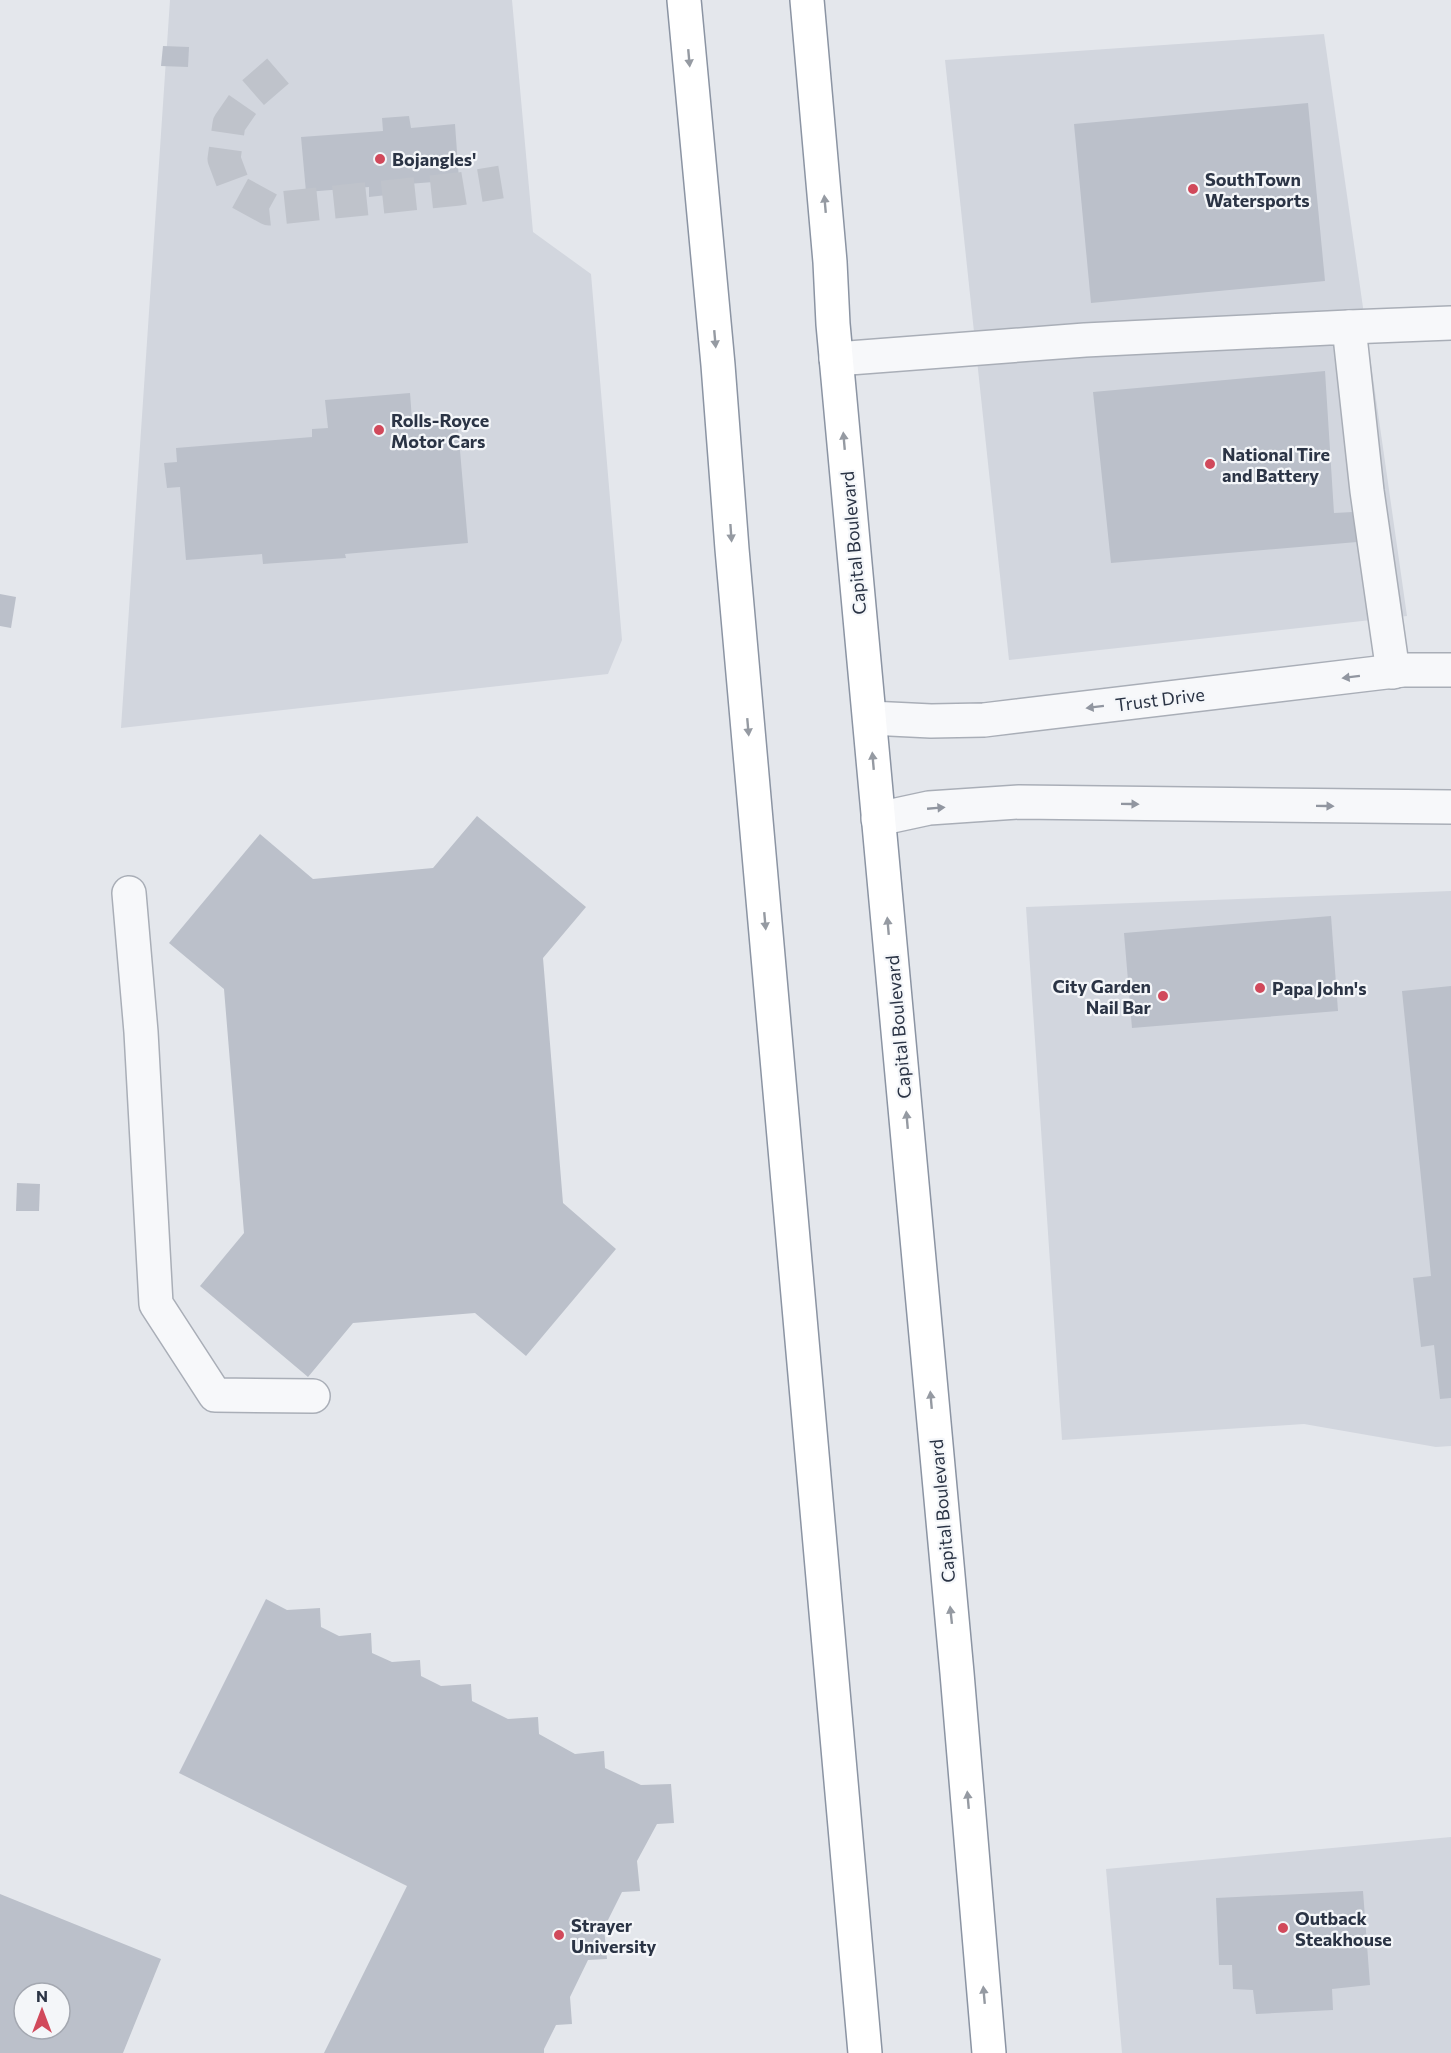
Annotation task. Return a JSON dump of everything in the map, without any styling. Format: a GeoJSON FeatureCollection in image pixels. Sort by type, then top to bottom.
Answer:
{"type":"FeatureCollection","features":[{"type":"Feature","properties":{"kind":"highway"},"geometry":{"type":"LineString","coordinates":[[684,0],[865,2053]]}},
{"type":"Feature","properties":{"kind":"highway","name":"Capital Boulevard"},"geometry":{"type":"LineString","coordinates":[[807,0],[836,359],[957,1673],[989,2053]]}},
{"type":"Feature","properties":{"kind":"street"},"geometry":{"type":"LineString","coordinates":[[836,359],[1084,340],[1451,323]]}},
{"type":"Feature","properties":{"kind":"street"},"geometry":{"type":"LineString","coordinates":[[1349,327],[1367,491],[1393,672]]}},
{"type":"Feature","properties":{"kind":"street","name":"Trust Drive"},"geometry":{"type":"LineString","coordinates":[[870,718],[931,721],[984,720],[1393,672],[1451,670]]}},
{"type":"Feature","properties":{"kind":"street"},"geometry":{"type":"LineString","coordinates":[[878,819],[929,807],[1019,802],[1451,807]]}},
{"type":"Feature","properties":{"kind":"street"},"geometry":{"type":"LineString","coordinates":[[129,893],[141,1032],[156,1304],[215,1395],[313,1396]]}},
{"type":"Feature","properties":{"kind":"shaded area"},"geometry":{"type":"Polygon","coordinates":[[[170,0],[512,0],[533,232],[591,274],[622,640],[608,674],[121,728],[170,0]]]}},
{"type":"Feature","properties":{"kind":"shaded area"},"geometry":{"type":"Polygon","coordinates":[[[1324,34],[1407,616],[1009,660],[945,60],[1324,34]]]}},
{"type":"Feature","properties":{"kind":"shaded area"},"geometry":{"type":"Polygon","coordinates":[[[1451,891],[1451,1446],[1436,1447],[1304,1424],[1062,1440],[1026,907],[1451,891]]]}},
{"type":"Feature","properties":{"kind":"shaded area"},"geometry":{"type":"Polygon","coordinates":[[[1451,1837],[1451,2053],[1122,2053],[1106,1869],[1451,1837]]]}},
{"type":"Feature","properties":{"kind":"building"},"geometry":{"type":"Polygon","coordinates":[[[163,46],[189,47],[188,67],[161,66],[163,46]]]}},
{"type":"Feature","properties":{"kind":"building"},"geometry":{"type":"Polygon","coordinates":[[[1308,103],[1325,281],[1091,303],[1074,124],[1308,103]]]}},
{"type":"Feature","properties":{"kind":"building","name":"Bojangles'"},"geometry":{"type":"Polygon","coordinates":[[[409,116],[411,128],[455,124],[459,180],[395,185],[396,194],[369,197],[369,187],[306,192],[301,137],[383,131],[382,118],[409,116]]]}},
{"type":"Feature","properties":{"kind":"building"},"geometry":{"type":"Polygon","coordinates":[[[1325,371],[1334,513],[1353,512],[1357,542],[1111,563],[1093,392],[1325,371]]]}},
{"type":"Feature","properties":{"kind":"building"},"geometry":{"type":"Polygon","coordinates":[[[410,393],[412,420],[457,416],[468,543],[345,554],[346,558],[263,564],[262,554],[186,560],[180,487],[167,488],[164,463],[177,462],[176,448],[312,437],[312,429],[328,428],[325,400],[410,393]]]}},
{"type":"Feature","properties":{"kind":"building"},"geometry":{"type":"Polygon","coordinates":[[[0,594],[16,597],[11,628],[0,626],[0,594]]]}},
{"type":"Feature","properties":{"kind":"building"},"geometry":{"type":"Polygon","coordinates":[[[477,816],[586,907],[543,958],[563,1203],[616,1249],[526,1356],[475,1313],[353,1323],[308,1377],[200,1286],[244,1233],[224,989],[169,943],[260,834],[313,879],[433,868],[477,816]]]}},
{"type":"Feature","properties":{"kind":"building"},"geometry":{"type":"Polygon","coordinates":[[[1331,916],[1338,1011],[1132,1028],[1124,933],[1331,916]]]}},
{"type":"Feature","properties":{"kind":"building"},"geometry":{"type":"Polygon","coordinates":[[[1451,986],[1451,1398],[1440,1399],[1434,1345],[1421,1347],[1413,1278],[1431,1276],[1402,991],[1451,986]]]}},
{"type":"Feature","properties":{"kind":"building"},"geometry":{"type":"Polygon","coordinates":[[[17,1183],[40,1184],[39,1211],[16,1211],[17,1183]]]}},
{"type":"Feature","properties":{"kind":"building"},"geometry":{"type":"Polygon","coordinates":[[[266,1599],[287,1610],[320,1608],[321,1627],[339,1636],[371,1633],[372,1653],[392,1662],[420,1660],[421,1676],[441,1686],[471,1684],[472,1701],[508,1719],[538,1717],[539,1734],[575,1754],[604,1751],[605,1768],[641,1785],[671,1784],[674,1823],[657,1824],[637,1861],[640,1891],[622,1892],[604,1928],[607,1959],[588,1960],[570,1997],[572,2024],[556,2025],[544,2053],[324,2053],[407,1886],[179,1773],[266,1599]]]}},
{"type":"Feature","properties":{"kind":"building"},"geometry":{"type":"Polygon","coordinates":[[[1363,1891],[1370,1985],[1332,1989],[1333,2010],[1256,2014],[1253,1990],[1233,1989],[1232,1965],[1219,1965],[1216,1898],[1363,1891]]]}},
{"type":"Feature","properties":{"kind":"building"},"geometry":{"type":"Polygon","coordinates":[[[0,1894],[161,1959],[123,2053],[0,2053],[0,1894]]]}},
{"type":"Feature","properties":{"kind":"tunnel"},"geometry":{"type":"LineString","coordinates":[[278,71],[247,98],[229,124],[224,159],[236,191],[269,209],[459,189],[501,182]]}},
{"type":"Feature","properties":{"kind":"place","name":"Bojangles'"},"geometry":{"type":"Point","coordinates":[380,159]}},
{"type":"Feature","properties":{"kind":"place","name":"SouthTown Watersports"},"geometry":{"type":"Point","coordinates":[1193,189]}},
{"type":"Feature","properties":{"kind":"place","name":"Rolls-Royce Motor Cars"},"geometry":{"type":"Point","coordinates":[379,430]}},
{"type":"Feature","properties":{"kind":"place","name":"National Tire and Battery"},"geometry":{"type":"Point","coordinates":[1210,464]}},
{"type":"Feature","properties":{"kind":"place","name":"Papa John's"},"geometry":{"type":"Point","coordinates":[1260,988]}},
{"type":"Feature","properties":{"kind":"place","name":"City Garden Nail Bar"},"geometry":{"type":"Point","coordinates":[1163,996]}},
{"type":"Feature","properties":{"kind":"place","name":"Outback Steakhouse"},"geometry":{"type":"Point","coordinates":[1283,1928]}},
{"type":"Feature","properties":{"kind":"place","name":"Strayer University"},"geometry":{"type":"Point","coordinates":[559,1935]}}]}
